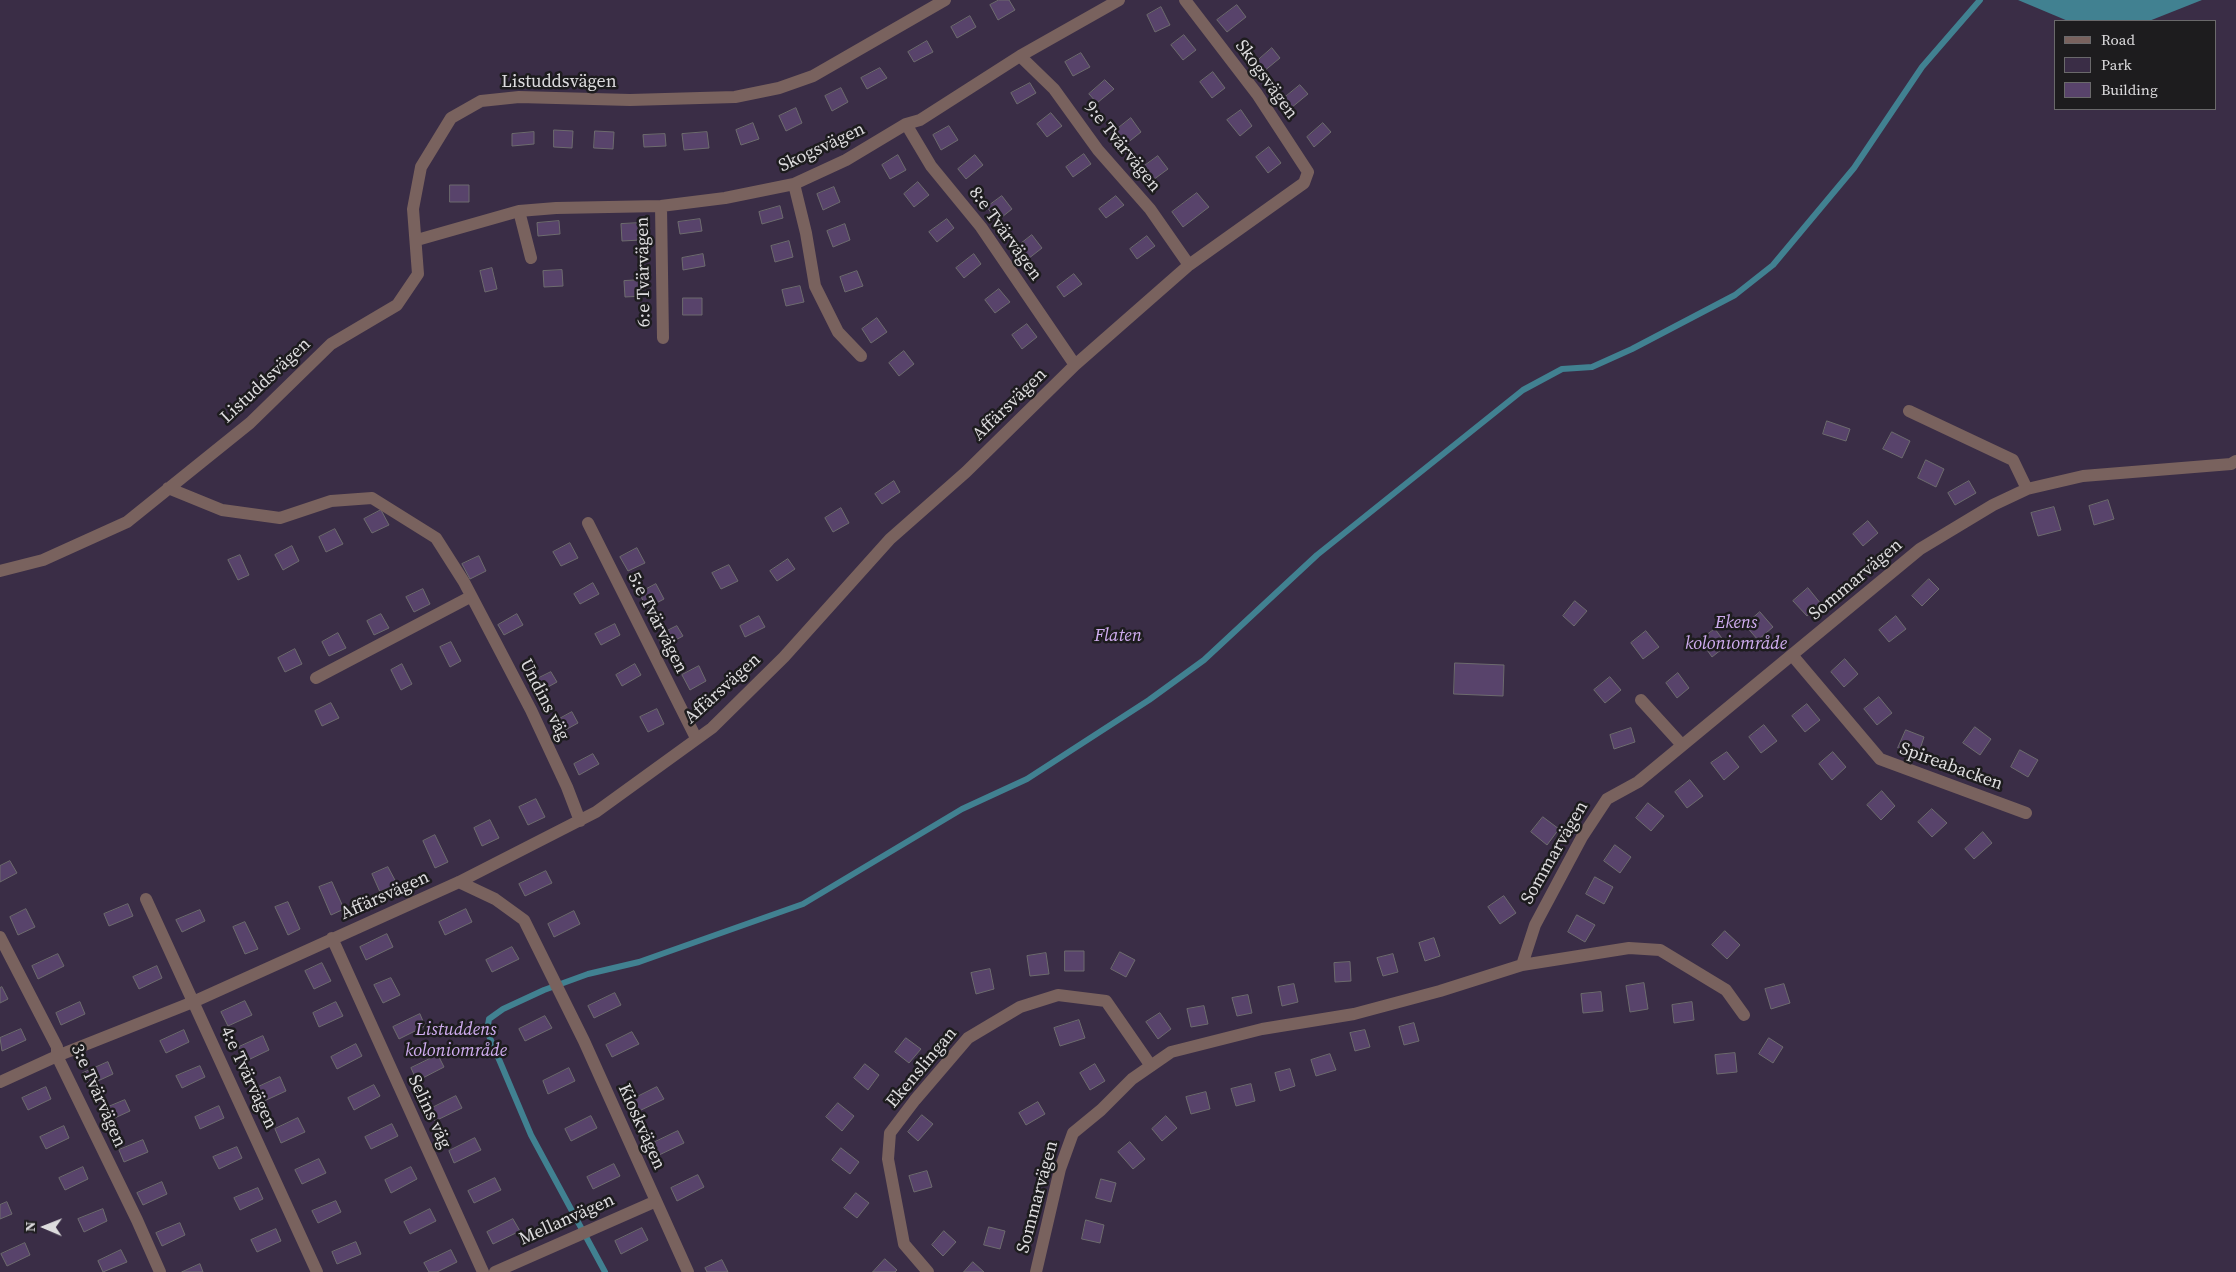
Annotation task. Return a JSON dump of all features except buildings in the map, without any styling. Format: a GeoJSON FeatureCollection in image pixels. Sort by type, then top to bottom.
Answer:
{"type":"FeatureCollection","features":[{"type":"Feature","properties":{"kind":"street","name":"Listuddsvägen"},"geometry":{"type":"LineString","coordinates":[[0,571],[43,560],[126,522],[250,423],[331,344],[397,305],[418,274],[417,240],[413,209],[421,167],[451,118],[481,100],[519,97],[630,100],[735,98],[779,88],[812,76],[945,0]]}},
{"type":"Feature","properties":{"kind":"street","name":"Skogsvägen"},"geometry":{"type":"LineString","coordinates":[[417,240],[519,211],[556,208],[660,206],[725,198],[794,184],[846,160],[906,124],[920,120],[1020,56],[1119,0]]}},
{"type":"Feature","properties":{"kind":"street","name":"Skogsvägen"},"geometry":{"type":"LineString","coordinates":[[1185,0],[1257,94],[1308,172],[1304,183]]}},
{"type":"Feature","properties":{"kind":"street","name":"9:e Tvärvägen"},"geometry":{"type":"LineString","coordinates":[[1020,56],[1054,90],[1098,150],[1150,209],[1189,265]]}},
{"type":"Feature","properties":{"kind":"street","name":"8:e Tvärvägen"},"geometry":{"type":"LineString","coordinates":[[906,124],[931,166],[981,227],[1075,365]]}},
{"type":"Feature","properties":{"kind":"street","name":"Affärsvägen"},"geometry":{"type":"LineString","coordinates":[[0,1082],[57,1056],[192,1002],[459,882],[596,812],[712,728],[784,657],[890,538],[966,472],[1075,365],[1189,265],[1304,183]]}},
{"type":"Feature","properties":{"kind":"street"},"geometry":{"type":"LineString","coordinates":[[794,184],[806,233],[815,286],[838,332],[862,356]]}},
{"type":"Feature","properties":{"kind":"street","name":"6:e Tvärvägen"},"geometry":{"type":"LineString","coordinates":[[660,206],[663,338]]}},
{"type":"Feature","properties":{"kind":"street"},"geometry":{"type":"LineString","coordinates":[[519,211],[531,258]]}},
{"type":"Feature","properties":{"kind":"street"},"geometry":{"type":"LineString","coordinates":[[1909,411],[2013,460],[2027,489]]}},
{"type":"Feature","properties":{"kind":"street","name":"Sommarvägen"},"geometry":{"type":"LineString","coordinates":[[1036,1272],[1060,1169],[1073,1133],[1101,1110],[1132,1079],[1151,1066],[1172,1052],[1262,1028],[1354,1014],[1440,991],[1522,966],[1534,925],[1582,837],[1607,799],[1638,782],[1920,549],[1992,505],[2027,489],[2083,476],[2231,464],[2236,461]]}},
{"type":"Feature","properties":{"kind":"street","name":"Undins väg"},"geometry":{"type":"LineString","coordinates":[[168,488],[222,510],[280,518],[331,501],[372,498],[436,538],[464,582],[470,597],[531,710],[567,787],[580,821]]}},
{"type":"Feature","properties":{"kind":"street","name":"5:e Tvärvägen"},"geometry":{"type":"LineString","coordinates":[[588,523],[696,738]]}},
{"type":"Feature","properties":{"kind":"street"},"geometry":{"type":"LineString","coordinates":[[316,678],[470,597]]}},
{"type":"Feature","properties":{"kind":"street","name":"Spireabacken"},"geometry":{"type":"LineString","coordinates":[[1792,655],[1880,759],[2026,813]]}},
{"type":"Feature","properties":{"kind":"street"},"geometry":{"type":"LineString","coordinates":[[1641,700],[1682,745]]}},
{"type":"Feature","properties":{"kind":"street","name":"Kioskvägen"},"geometry":{"type":"LineString","coordinates":[[459,882],[495,899],[524,920],[551,972],[654,1202],[688,1272]]}},
{"type":"Feature","properties":{"kind":"street","name":"4:e Tvärvägen"},"geometry":{"type":"LineString","coordinates":[[146,899],[317,1272]]}},
{"type":"Feature","properties":{"kind":"street","name":"3:e Tvärvägen"},"geometry":{"type":"LineString","coordinates":[[0,936],[57,1047],[57,1056],[137,1220],[160,1272]]}},
{"type":"Feature","properties":{"kind":"street","name":"Selins väg"},"geometry":{"type":"LineString","coordinates":[[332,938],[483,1272]]}},
{"type":"Feature","properties":{"kind":"street"},"geometry":{"type":"LineString","coordinates":[[1522,966],[1629,948],[1660,950],[1726,990],[1744,1015]]}},
{"type":"Feature","properties":{"kind":"street","name":"Ekenslingan"},"geometry":{"type":"LineString","coordinates":[[928,1272],[904,1244],[888,1159],[890,1133],[915,1100],[968,1038],[1020,1007],[1058,995],[1106,1001],[1151,1066]]}},
{"type":"Feature","properties":{"kind":"street","name":"Mellanvägen"},"geometry":{"type":"LineString","coordinates":[[495,1272],[654,1202]]}},
{"type":"Feature","properties":{"kind":"green space","name":"Flaten"},"geometry":{"type":"Polygon","coordinates":[[[0,0],[2236,0],[2236,1272],[0,1272],[0,0]]]}},
{"type":"Feature","properties":{"kind":"water"},"geometry":{"type":"Polygon","coordinates":[[[2018,0],[2202,0],[2152,20],[2066,20],[2018,0]]]}},
{"type":"Feature","properties":{"kind":"waterway"},"geometry":{"type":"LineString","coordinates":[[605,1272],[531,1135],[487,1031],[489,1019],[503,1009],[544,990],[588,974],[639,962],[803,904],[962,809],[1027,779],[1149,700],[1204,660],[1317,555],[1523,390],[1562,369],[1592,367],[1632,349],[1735,295],[1773,265],[1854,168],[1922,67],[1980,0]]}},
{"type":"Feature","properties":{"kind":"park label","name":"Ekens koloniområde"},"geometry":{"type":"Point","coordinates":[1736,633]}},
{"type":"Feature","properties":{"kind":"park label","name":"Listuddens koloniområde"},"geometry":{"type":"Point","coordinates":[456,1040]}}]}
